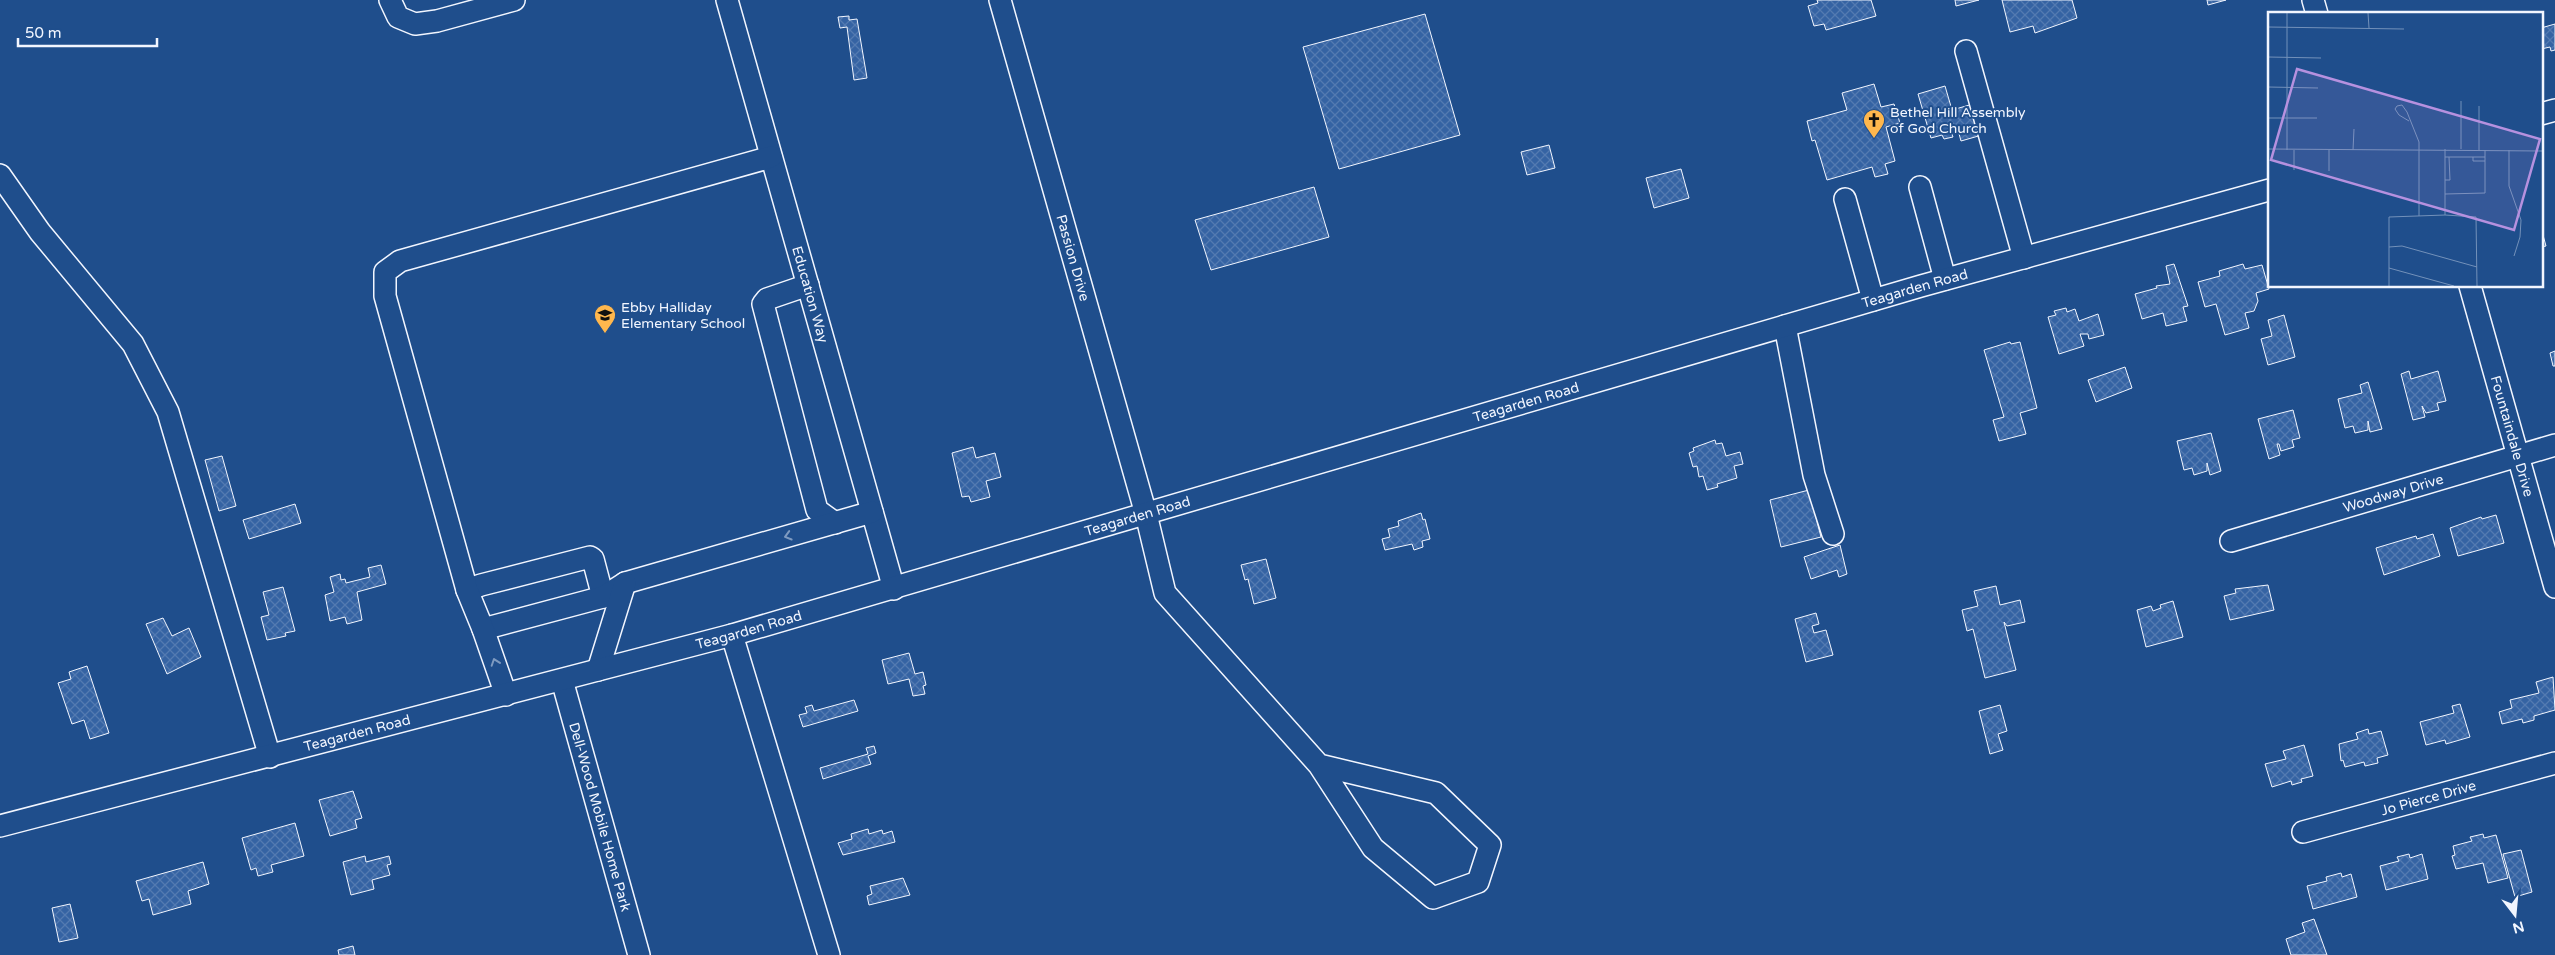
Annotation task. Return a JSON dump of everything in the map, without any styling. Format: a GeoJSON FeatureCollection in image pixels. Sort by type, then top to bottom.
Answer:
{"type":"FeatureCollection","features":[{"type":"Feature","properties":{"kind":"street"},"geometry":{"type":"LineString","coordinates":[[394,9],[415,24],[437,21],[514,0]]}},
{"type":"Feature","properties":{"kind":"street","name":"Education Way"},"geometry":{"type":"LineString","coordinates":[[727,0],[894,589]]}},
{"type":"Feature","properties":{"kind":"street","name":"Passion Drive"},"geometry":{"type":"LineString","coordinates":[[1000,0],[1146,514],[1165,593],[1319,765],[1373,848],[1433,898],[1478,882],[1490,845],[1436,793],[1319,765]]}},
{"type":"Feature","properties":{"kind":"street"},"geometry":{"type":"LineString","coordinates":[[1966,51],[2024,258]]}},
{"type":"Feature","properties":{"kind":"street"},"geometry":{"type":"LineString","coordinates":[[2542,114],[2555,110]]}},
{"type":"Feature","properties":{"kind":"street"},"geometry":{"type":"LineString","coordinates":[[506,695],[484,629],[467,590],[385,296],[385,272],[400,261],[771,157]]}},
{"type":"Feature","properties":{"kind":"street"},"geometry":{"type":"LineString","coordinates":[[0,175],[40,232],[133,344],[168,412],[270,757]]}},
{"type":"Feature","properties":{"kind":"street"},"geometry":{"type":"LineString","coordinates":[[1920,187],[1945,279]]}},
{"type":"Feature","properties":{"kind":"street","name":"Teagarden Road"},"geometry":{"type":"LineString","coordinates":[[0,826],[732,635],[1945,279],[2268,190]]}},
{"type":"Feature","properties":{"kind":"street"},"geometry":{"type":"LineString","coordinates":[[1845,199],[1873,300]]}},
{"type":"Feature","properties":{"kind":"street"},"geometry":{"type":"LineString","coordinates":[[808,285],[768,298],[763,304],[818,510],[834,523]]}},
{"type":"Feature","properties":{"kind":"street","name":"Fountaindale Drive"},"geometry":{"type":"LineString","coordinates":[[2471,288],[2555,587]]}},
{"type":"Feature","properties":{"kind":"street"},"geometry":{"type":"LineString","coordinates":[[1785,326],[1814,475],[1833,534]]}},
{"type":"Feature","properties":{"kind":"street","name":"Woodway Drive"},"geometry":{"type":"LineString","coordinates":[[2231,541],[2555,445]]}},
{"type":"Feature","properties":{"kind":"street"},"geometry":{"type":"LineString","coordinates":[[484,629],[603,597],[625,582],[872,512]]}},
{"type":"Feature","properties":{"kind":"street"},"geometry":{"type":"LineString","coordinates":[[467,590],[590,557],[593,559],[603,597]]}},
{"type":"Feature","properties":{"kind":"street"},"geometry":{"type":"LineString","coordinates":[[598,670],[625,582]]}},
{"type":"Feature","properties":{"kind":"street"},"geometry":{"type":"LineString","coordinates":[[732,635],[829,955]]}},
{"type":"Feature","properties":{"kind":"street","name":"Dell-Wood Mobile Home Park"},"geometry":{"type":"LineString","coordinates":[[562,680],[639,955]]}},
{"type":"Feature","properties":{"kind":"street","name":"Jo Pierce Drive"},"geometry":{"type":"LineString","coordinates":[[2303,832],[2555,763]]}},
{"type":"Feature","properties":{"kind":"building"},"geometry":{"type":"Polygon","coordinates":[[[1817,0],[1871,0],[1876,16],[1826,30],[1824,24],[1814,26],[1808,6],[1818,3],[1817,0]]]}},
{"type":"Feature","properties":{"kind":"building"},"geometry":{"type":"Polygon","coordinates":[[[1955,0],[1979,0],[1956,6],[1955,0]]]}},
{"type":"Feature","properties":{"kind":"building"},"geometry":{"type":"Polygon","coordinates":[[[2002,0],[2072,0],[2077,18],[2035,33],[2033,26],[2010,32],[2002,0]]]}},
{"type":"Feature","properties":{"kind":"building"},"geometry":{"type":"Polygon","coordinates":[[[2207,0],[2226,0],[2208,5],[2207,0]]]}},
{"type":"Feature","properties":{"kind":"building"},"geometry":{"type":"Polygon","coordinates":[[[1425,14],[1460,135],[1339,169],[1303,47],[1425,14]]]}},
{"type":"Feature","properties":{"kind":"building"},"geometry":{"type":"Polygon","coordinates":[[[849,16],[849,20],[857,19],[867,78],[854,80],[847,27],[840,28],[838,17],[849,16]]]}},
{"type":"Feature","properties":{"kind":"building"},"geometry":{"type":"Polygon","coordinates":[[[2555,24],[2555,50],[2551,51],[2550,47],[2542,49],[2542,28],[2555,24]]]}},
{"type":"Feature","properties":{"kind":"building"},"geometry":{"type":"Polygon","coordinates":[[[1874,84],[1881,107],[1894,104],[1900,123],[1886,127],[1895,161],[1885,164],[1888,174],[1875,177],[1872,167],[1827,180],[1815,140],[1812,141],[1807,121],[1847,110],[1842,93],[1874,84]]]}},
{"type":"Feature","properties":{"kind":"building"},"geometry":{"type":"Polygon","coordinates":[[[1945,86],[1952,110],[1973,104],[1982,135],[1961,141],[1958,130],[1951,132],[1953,137],[1944,139],[1942,135],[1931,138],[1918,94],[1945,86]]]}},
{"type":"Feature","properties":{"kind":"building"},"geometry":{"type":"Polygon","coordinates":[[[1549,145],[1555,168],[1527,175],[1521,152],[1549,145]]]}},
{"type":"Feature","properties":{"kind":"building"},"geometry":{"type":"Polygon","coordinates":[[[1681,169],[1689,198],[1654,208],[1646,178],[1681,169]]]}},
{"type":"Feature","properties":{"kind":"building"},"geometry":{"type":"Polygon","coordinates":[[[1314,187],[1329,237],[1211,270],[1195,220],[1314,187]]]}},
{"type":"Feature","properties":{"kind":"building"},"geometry":{"type":"Polygon","coordinates":[[[2542,232],[2546,246],[2542,247],[2542,232]]]}},
{"type":"Feature","properties":{"kind":"building"},"geometry":{"type":"Polygon","coordinates":[[[2174,264],[2188,306],[2183,307],[2187,321],[2166,326],[2163,313],[2142,319],[2135,294],[2157,288],[2156,286],[2170,284],[2166,266],[2174,264]]]}},
{"type":"Feature","properties":{"kind":"building"},"geometry":{"type":"Polygon","coordinates":[[[2243,264],[2245,269],[2262,265],[2269,289],[2256,293],[2258,301],[2254,311],[2245,313],[2249,328],[2225,335],[2216,304],[2205,307],[2198,282],[2220,276],[2219,271],[2243,264]]]}},
{"type":"Feature","properties":{"kind":"building"},"geometry":{"type":"Polygon","coordinates":[[[2066,308],[2067,312],[2075,309],[2079,321],[2098,314],[2104,335],[2089,339],[2088,334],[2080,334],[2084,346],[2059,354],[2048,317],[2056,315],[2054,311],[2066,308]]]}},
{"type":"Feature","properties":{"kind":"building"},"geometry":{"type":"Polygon","coordinates":[[[2284,315],[2295,357],[2268,365],[2261,339],[2272,336],[2268,320],[2284,315]]]}},
{"type":"Feature","properties":{"kind":"building"},"geometry":{"type":"Polygon","coordinates":[[[2010,342],[2011,344],[2020,342],[2037,408],[2020,413],[2026,434],[1999,441],[1993,420],[2004,417],[1984,350],[2010,342]]]}},
{"type":"Feature","properties":{"kind":"building"},"geometry":{"type":"Polygon","coordinates":[[[2555,351],[2555,366],[2553,366],[2550,353],[2555,351]]]}},
{"type":"Feature","properties":{"kind":"building"},"geometry":{"type":"Polygon","coordinates":[[[2125,367],[2132,388],[2096,402],[2088,380],[2125,367]]]}},
{"type":"Feature","properties":{"kind":"building"},"geometry":{"type":"Polygon","coordinates":[[[2409,371],[2411,379],[2438,371],[2446,401],[2437,403],[2439,410],[2426,413],[2422,406],[2425,417],[2413,420],[2401,374],[2409,371]]]}},
{"type":"Feature","properties":{"kind":"building"},"geometry":{"type":"Polygon","coordinates":[[[2368,382],[2382,429],[2370,432],[2368,421],[2368,430],[2355,433],[2353,426],[2345,428],[2338,399],[2362,393],[2360,385],[2368,382]]]}},
{"type":"Feature","properties":{"kind":"building"},"geometry":{"type":"Polygon","coordinates":[[[2293,410],[2300,438],[2292,440],[2294,447],[2281,451],[2279,444],[2277,444],[2280,455],[2269,459],[2258,419],[2293,410]]]}},
{"type":"Feature","properties":{"kind":"building"},"geometry":{"type":"Polygon","coordinates":[[[2211,433],[2221,471],[2210,475],[2207,463],[2207,471],[2194,475],[2192,468],[2184,470],[2177,441],[2211,433]]]}},
{"type":"Feature","properties":{"kind":"building"},"geometry":{"type":"Polygon","coordinates":[[[1715,440],[1716,444],[1722,443],[1726,456],[1740,452],[1743,464],[1734,466],[1737,478],[1717,484],[1718,487],[1707,490],[1703,476],[1699,477],[1697,466],[1693,467],[1689,453],[1694,451],[1693,448],[1715,440]]]}},
{"type":"Feature","properties":{"kind":"building"},"geometry":{"type":"Polygon","coordinates":[[[973,447],[976,458],[995,453],[1001,477],[986,481],[990,497],[971,502],[969,496],[962,497],[952,453],[973,447]]]}},
{"type":"Feature","properties":{"kind":"building"},"geometry":{"type":"Polygon","coordinates":[[[222,456],[236,506],[219,511],[205,460],[222,456]]]}},
{"type":"Feature","properties":{"kind":"building"},"geometry":{"type":"Polygon","coordinates":[[[1809,490],[1821,537],[1781,547],[1770,500],[1809,490]]]}},
{"type":"Feature","properties":{"kind":"building"},"geometry":{"type":"Polygon","coordinates":[[[295,504],[301,523],[249,539],[243,520],[295,504]]]}},
{"type":"Feature","properties":{"kind":"building"},"geometry":{"type":"Polygon","coordinates":[[[1421,513],[1423,520],[1425,519],[1430,539],[1422,541],[1423,547],[1414,550],[1412,544],[1385,550],[1382,539],[1390,537],[1388,529],[1399,526],[1398,521],[1421,513]]]}},
{"type":"Feature","properties":{"kind":"building"},"geometry":{"type":"Polygon","coordinates":[[[2496,515],[2504,543],[2458,556],[2450,528],[2481,517],[2482,519],[2496,515]]]}},
{"type":"Feature","properties":{"kind":"building"},"geometry":{"type":"Polygon","coordinates":[[[2433,534],[2440,556],[2384,575],[2376,548],[2416,536],[2417,539],[2433,534]]]}},
{"type":"Feature","properties":{"kind":"building"},"geometry":{"type":"Polygon","coordinates":[[[1840,545],[1847,574],[1839,577],[1837,570],[1811,579],[1804,557],[1840,545]]]}},
{"type":"Feature","properties":{"kind":"building"},"geometry":{"type":"Polygon","coordinates":[[[1266,559],[1276,598],[1254,604],[1248,579],[1245,580],[1241,565],[1266,559]]]}},
{"type":"Feature","properties":{"kind":"building"},"geometry":{"type":"Polygon","coordinates":[[[381,565],[386,584],[357,592],[362,620],[347,624],[345,617],[330,621],[325,595],[334,592],[330,577],[340,574],[341,580],[345,579],[346,583],[370,577],[368,568],[381,565]]]}},
{"type":"Feature","properties":{"kind":"building"},"geometry":{"type":"Polygon","coordinates":[[[2268,585],[2274,610],[2230,620],[2224,596],[2236,593],[2235,589],[2268,585]]]}},
{"type":"Feature","properties":{"kind":"building"},"geometry":{"type":"Polygon","coordinates":[[[1996,586],[2000,605],[2020,600],[2025,622],[2007,626],[2004,622],[2016,670],[1985,678],[1973,629],[1967,631],[1962,610],[1978,606],[1974,591],[1996,586]]]}},
{"type":"Feature","properties":{"kind":"building"},"geometry":{"type":"Polygon","coordinates":[[[283,587],[295,631],[285,633],[286,636],[267,640],[261,617],[269,615],[263,592],[283,587]]]}},
{"type":"Feature","properties":{"kind":"building"},"geometry":{"type":"Polygon","coordinates":[[[2173,601],[2183,637],[2146,647],[2137,610],[2151,606],[2153,611],[2161,608],[2160,605],[2173,601]]]}},
{"type":"Feature","properties":{"kind":"building"},"geometry":{"type":"Polygon","coordinates":[[[1816,613],[1819,624],[1812,626],[1814,633],[1826,630],[1833,655],[1806,662],[1795,619],[1816,613]]]}},
{"type":"Feature","properties":{"kind":"building"},"geometry":{"type":"Polygon","coordinates":[[[163,618],[172,636],[189,628],[201,657],[167,674],[146,624],[163,618]]]}},
{"type":"Feature","properties":{"kind":"building"},"geometry":{"type":"Polygon","coordinates":[[[909,653],[915,674],[923,672],[926,685],[923,686],[925,694],[913,696],[909,679],[888,684],[882,660],[909,653]]]}},
{"type":"Feature","properties":{"kind":"building"},"geometry":{"type":"Polygon","coordinates":[[[87,666],[109,733],[90,739],[84,720],[72,724],[58,683],[71,679],[69,672],[87,666]]]}},
{"type":"Feature","properties":{"kind":"building"},"geometry":{"type":"Polygon","coordinates":[[[2553,677],[2555,710],[2534,716],[2534,720],[2523,723],[2522,719],[2502,724],[2499,712],[2512,708],[2510,700],[2539,693],[2536,682],[2553,677]]]}},
{"type":"Feature","properties":{"kind":"building"},"geometry":{"type":"Polygon","coordinates":[[[854,700],[858,711],[803,727],[799,715],[807,713],[805,707],[812,705],[814,711],[854,700]]]}},
{"type":"Feature","properties":{"kind":"building"},"geometry":{"type":"Polygon","coordinates":[[[2460,704],[2470,737],[2446,744],[2445,740],[2426,745],[2420,722],[2454,713],[2452,706],[2460,704]]]}},
{"type":"Feature","properties":{"kind":"building"},"geometry":{"type":"Polygon","coordinates":[[[2000,705],[2007,731],[1998,734],[2003,750],[1990,754],[1979,711],[2000,705]]]}},
{"type":"Feature","properties":{"kind":"building"},"geometry":{"type":"Polygon","coordinates":[[[2368,729],[2369,734],[2381,731],[2388,755],[2377,758],[2378,763],[2365,766],[2364,762],[2345,767],[2343,760],[2341,761],[2339,744],[2358,739],[2356,733],[2368,729]]]}},
{"type":"Feature","properties":{"kind":"building"},"geometry":{"type":"Polygon","coordinates":[[[2304,745],[2313,776],[2301,779],[2302,782],[2292,785],[2291,781],[2272,787],[2265,764],[2286,759],[2283,751],[2304,745]]]}},
{"type":"Feature","properties":{"kind":"building"},"geometry":{"type":"Polygon","coordinates":[[[874,746],[876,753],[868,756],[871,764],[823,779],[820,768],[868,754],[866,748],[874,746]]]}},
{"type":"Feature","properties":{"kind":"building"},"geometry":{"type":"Polygon","coordinates":[[[353,791],[362,818],[355,820],[357,828],[330,836],[319,800],[353,791]]]}},
{"type":"Feature","properties":{"kind":"building"},"geometry":{"type":"Polygon","coordinates":[[[295,823],[304,856],[271,865],[273,872],[258,876],[256,868],[251,870],[242,838],[295,823]]]}},
{"type":"Feature","properties":{"kind":"building"},"geometry":{"type":"Polygon","coordinates":[[[868,829],[869,834],[882,830],[883,834],[892,831],[895,842],[843,855],[838,843],[852,839],[851,834],[868,829]]]}},
{"type":"Feature","properties":{"kind":"building"},"geometry":{"type":"Polygon","coordinates":[[[2483,834],[2484,838],[2496,835],[2508,878],[2488,883],[2483,863],[2456,869],[2452,856],[2455,855],[2453,846],[2472,841],[2470,837],[2483,834]]]}},
{"type":"Feature","properties":{"kind":"building"},"geometry":{"type":"Polygon","coordinates":[[[2521,850],[2532,892],[2515,897],[2503,854],[2521,850]]]}},
{"type":"Feature","properties":{"kind":"building"},"geometry":{"type":"Polygon","coordinates":[[[2409,854],[2410,858],[2422,854],[2428,879],[2386,890],[2380,866],[2399,861],[2397,857],[2409,854]]]}},
{"type":"Feature","properties":{"kind":"building"},"geometry":{"type":"Polygon","coordinates":[[[365,856],[366,862],[389,856],[391,864],[387,865],[390,875],[372,880],[374,889],[351,895],[343,862],[365,856]]]}},
{"type":"Feature","properties":{"kind":"building"},"geometry":{"type":"Polygon","coordinates":[[[203,862],[209,884],[188,891],[191,904],[153,915],[149,899],[142,901],[136,881],[203,862]]]}},
{"type":"Feature","properties":{"kind":"building"},"geometry":{"type":"Polygon","coordinates":[[[2341,873],[2342,877],[2351,874],[2357,897],[2313,909],[2307,886],[2327,881],[2326,877],[2341,873]]]}},
{"type":"Feature","properties":{"kind":"building"},"geometry":{"type":"Polygon","coordinates":[[[903,878],[910,895],[869,905],[867,896],[872,894],[870,886],[903,878]]]}},
{"type":"Feature","properties":{"kind":"building"},"geometry":{"type":"Polygon","coordinates":[[[70,904],[78,938],[59,942],[52,908],[70,904]]]}},
{"type":"Feature","properties":{"kind":"building"},"geometry":{"type":"Polygon","coordinates":[[[2314,919],[2327,955],[2291,955],[2286,939],[2305,932],[2302,923],[2314,919]]]}},
{"type":"Feature","properties":{"kind":"building"},"geometry":{"type":"Polygon","coordinates":[[[353,946],[355,955],[339,955],[338,950],[353,946]]]}},
{"type":"Feature","properties":{"kind":"place","name":"Bethel Hill Assembly of God Church"},"geometry":{"type":"Point","coordinates":[1874,139]}},
{"type":"Feature","properties":{"kind":"place","name":"Ebby Halliday Elementary School"},"geometry":{"type":"Point","coordinates":[605,334]}}]}
